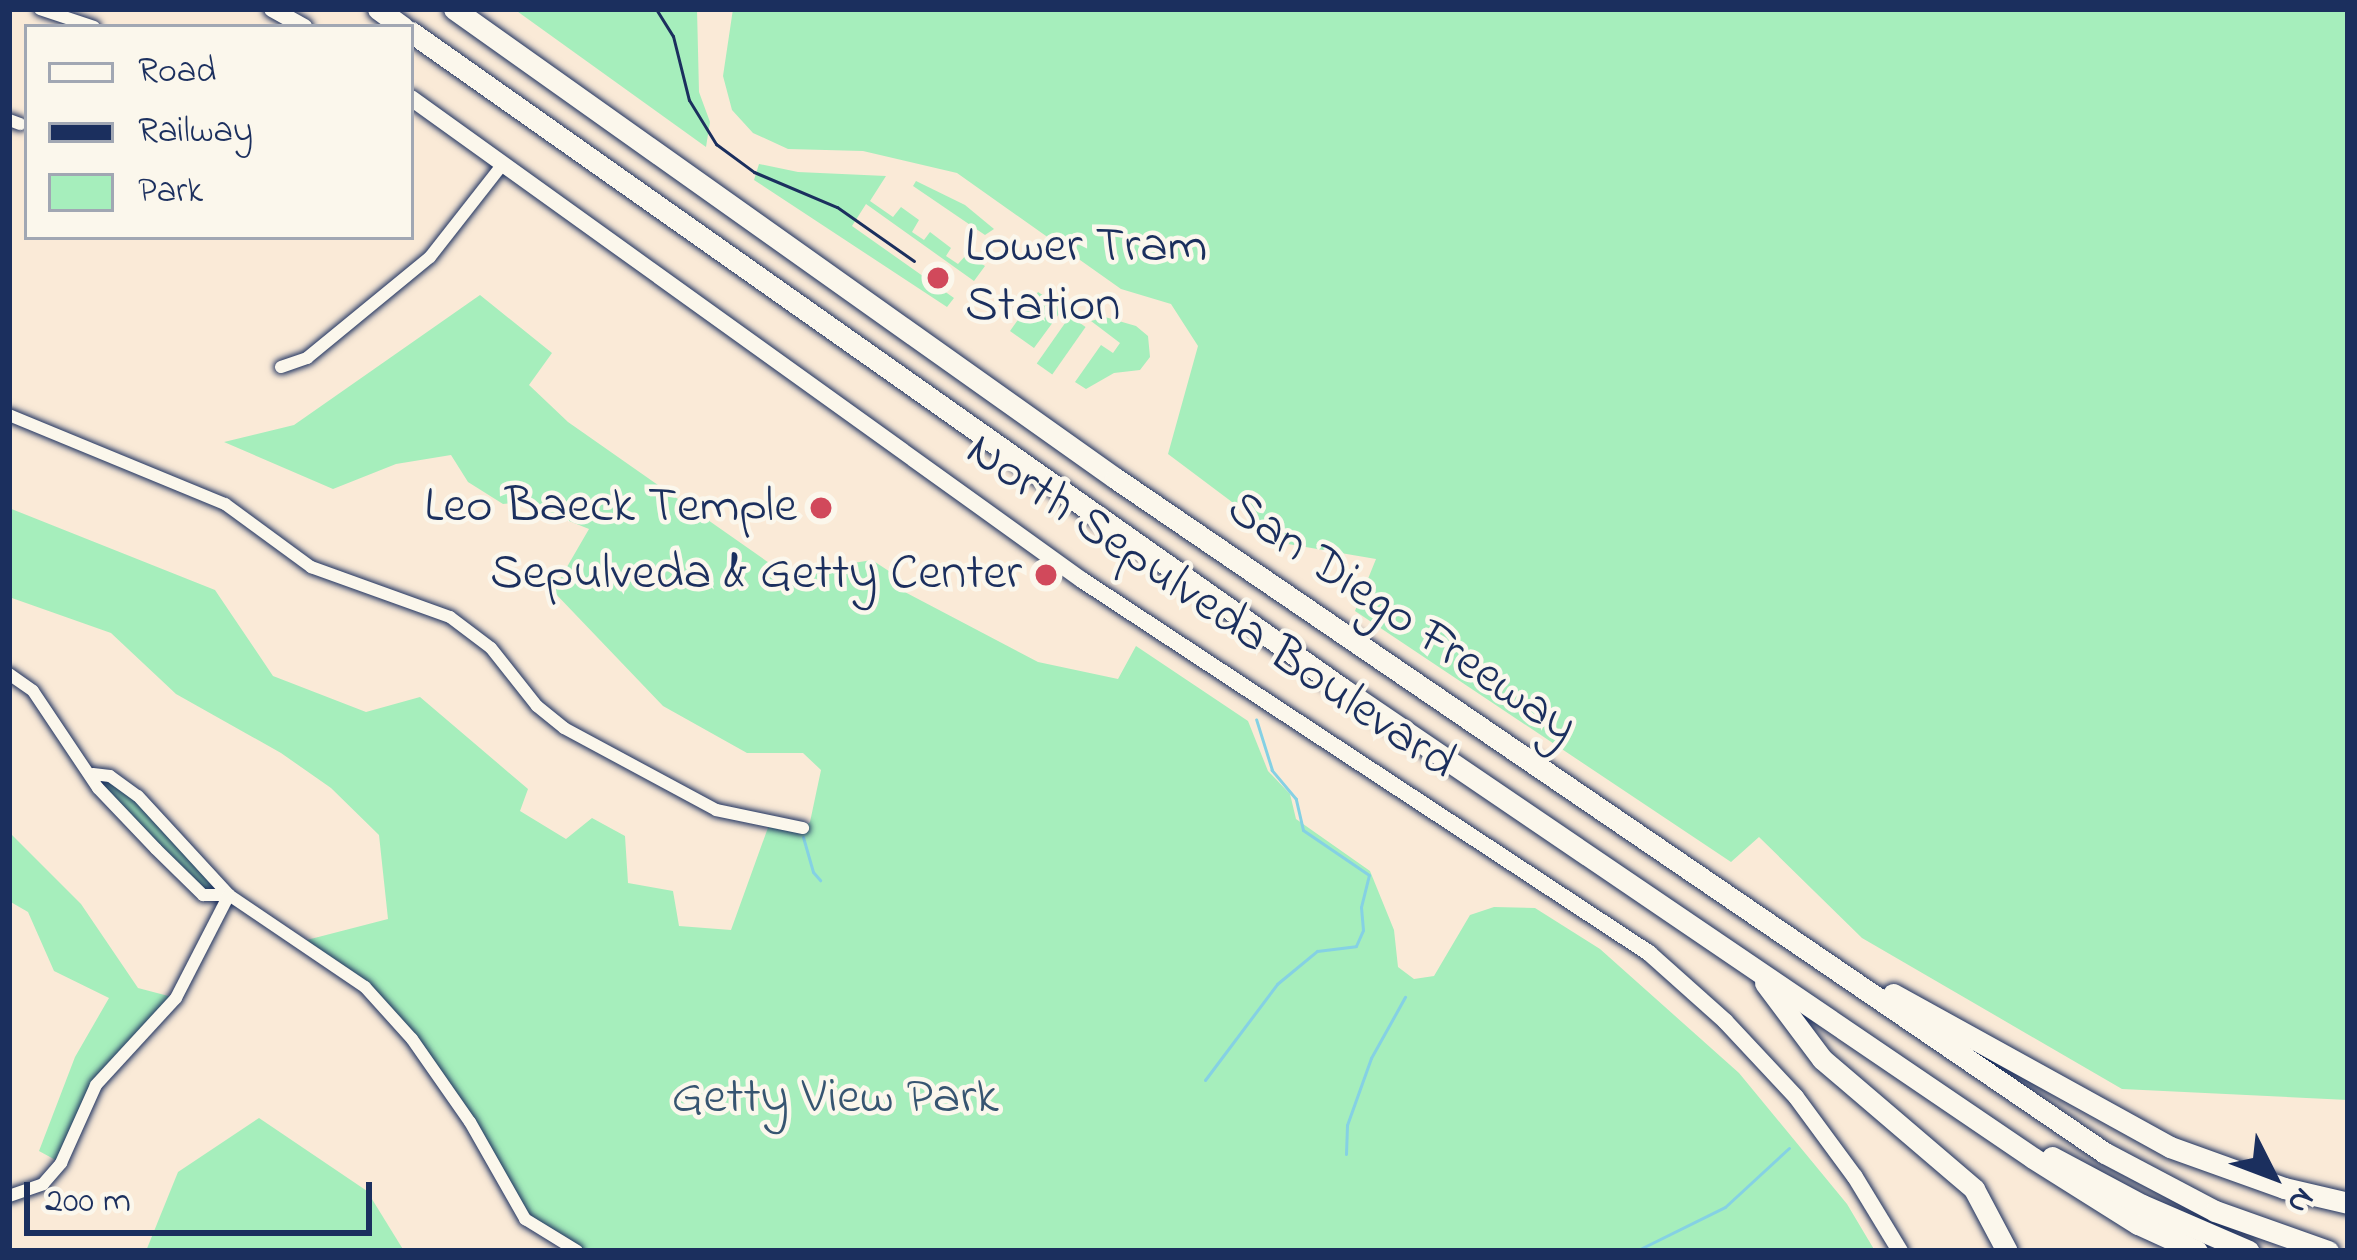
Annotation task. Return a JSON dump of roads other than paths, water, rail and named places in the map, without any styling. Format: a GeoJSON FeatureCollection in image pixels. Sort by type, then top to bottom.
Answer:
{"type":"FeatureCollection","features":[{"type":"Feature","properties":{"kind":"highway","name":"San Diego Freeway"},"geometry":{"type":"LineString","coordinates":[[454,9],[1042,427],[2144,1177],[2215,1211],[2328,1251]]}},
{"type":"Feature","properties":{"kind":"highway","name":"San Diego Freeway"},"geometry":{"type":"LineString","coordinates":[[414,34],[1070,499],[1750,965],[2033,1158],[2138,1224],[2197,1251]]}},
{"type":"Feature","properties":{"kind":"highway"},"geometry":{"type":"LineString","coordinates":[[1767,922],[2139,1132],[2226,1169],[2348,1203]]}},
{"type":"Feature","properties":{"kind":"highway"},"geometry":{"type":"LineString","coordinates":[[1750,965],[1822,1059],[1974,1190],[2006,1251]]}},
{"type":"Feature","properties":{"kind":"highway"},"geometry":{"type":"LineString","coordinates":[[1968,1060],[1976,1082],[2119,1178],[2219,1228],[2286,1251]]}},
{"type":"Feature","properties":{"kind":"highway"},"geometry":{"type":"LineString","coordinates":[[2033,1158],[2058,1157],[2142,1205],[2249,1251]]}},
{"type":"Feature","properties":{"kind":"main road"},"geometry":{"type":"LineString","coordinates":[[272,9],[299,24]]}},
{"type":"Feature","properties":{"kind":"main road","name":"North Sepulveda Boulevard"},"geometry":{"type":"LineString","coordinates":[[414,100],[1082,580],[1649,953],[1725,1021],[1796,1097],[1900,1251]]}},
{"type":"Feature","properties":{"kind":"street"},"geometry":{"type":"LineString","coordinates":[[40,9],[85,24]]}},
{"type":"Feature","properties":{"kind":"street"},"geometry":{"type":"LineString","coordinates":[[280,367],[307,358],[430,257],[503,164]]}},
{"type":"Feature","properties":{"kind":"street"},"geometry":{"type":"LineString","coordinates":[[9,415],[225,503],[310,567],[452,618],[491,648],[537,706],[564,728],[716,810],[803,829]]}},
{"type":"Feature","properties":{"kind":"street"},"geometry":{"type":"LineString","coordinates":[[9,674],[33,691],[93,774],[98,788],[203,895],[229,895]]}},
{"type":"Feature","properties":{"kind":"street"},"geometry":{"type":"LineString","coordinates":[[93,774],[110,776],[138,796],[229,895],[364,987],[412,1039],[470,1122],[510,1200],[538,1232],[577,1251]]}},
{"type":"Feature","properties":{"kind":"street"},"geometry":{"type":"LineString","coordinates":[[9,1196],[44,1184],[61,1163],[96,1085],[176,998],[229,895]]}},
{"type":"Feature","properties":{"kind":"waterway"},"geometry":{"type":"LineString","coordinates":[[1205,1080],[1277,984],[1317,951],[1356,946],[1363,930],[1361,907],[1369,875],[1303,830],[1296,799],[1272,770],[1256,719]]}},
{"type":"Feature","properties":{"kind":"waterway"},"geometry":{"type":"LineString","coordinates":[[803,837],[820,880]]}},
{"type":"Feature","properties":{"kind":"waterway"},"geometry":{"type":"LineString","coordinates":[[1346,1154],[1347,1125],[1371,1058],[1405,997]]}},
{"type":"Feature","properties":{"kind":"waterway"},"geometry":{"type":"LineString","coordinates":[[1636,1251],[1725,1207],[1789,1148]]}},
{"type":"Feature","properties":{"kind":"railway"},"geometry":{"type":"LineString","coordinates":[[656,9],[673,36],[689,100],[716,144],[754,172],[837,207],[914,261]]}},
{"type":"Feature","properties":{"kind":"place","name":"Lower Tram Station"},"geometry":{"type":"Point","coordinates":[938,278]}},
{"type":"Feature","properties":{"kind":"place","name":"Leo Baeck Temple"},"geometry":{"type":"Point","coordinates":[821,508]}},
{"type":"Feature","properties":{"kind":"place","name":"Sepulveda & Getty Center"},"geometry":{"type":"Point","coordinates":[1046,575]}},
{"type":"Feature","properties":{"kind":"park label","name":"Getty View Park"},"geometry":{"type":"Point","coordinates":[835,1099]}}]}
